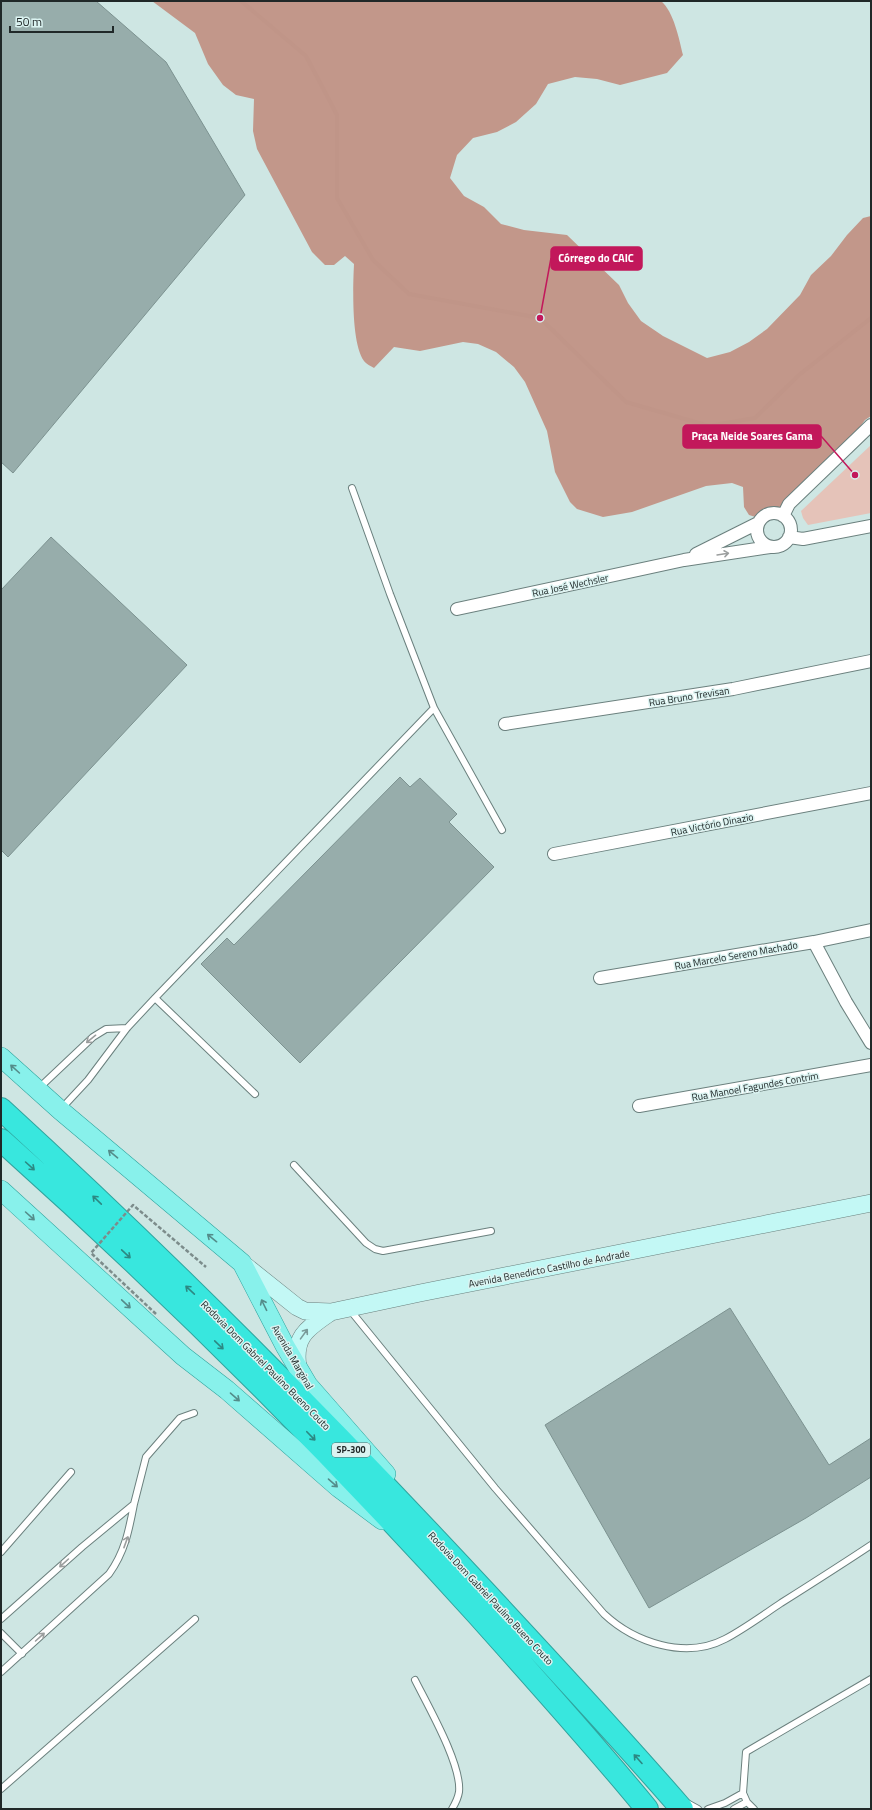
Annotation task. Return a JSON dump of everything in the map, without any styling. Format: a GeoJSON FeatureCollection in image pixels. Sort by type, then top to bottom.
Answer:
{"type":"FeatureCollection","features":[{"type":"Feature","properties":{"kind":"highway","name":"Rodovia Dom Gabriel Paulino Bueno Couto"},"geometry":{"type":"LineString","coordinates":[[1,1109],[225,1322],[416,1518],[682,1809]]}},
{"type":"Feature","properties":{"kind":"highway","name":"Rodovia Dom Gabriel Paulino Bueno Couto"},"geometry":{"type":"LineString","coordinates":[[1,1140],[135,1262],[291,1415],[414,1544],[647,1809]]}},
{"type":"Feature","properties":{"kind":"highway"},"geometry":{"type":"LineString","coordinates":[[623,1780],[642,1809]]}},
{"type":"Feature","properties":{"kind":"main road"},"geometry":{"type":"LineString","coordinates":[[1,1057],[60,1110],[242,1263]]}},
{"type":"Feature","properties":{"kind":"main road"},"geometry":{"type":"LineString","coordinates":[[1,1190],[183,1356],[227,1390],[339,1488],[414,1544]]}},
{"type":"Feature","properties":{"kind":"main road","name":"Avenida Benedicto Castilho de Andrade"},"geometry":{"type":"LineString","coordinates":[[242,1263],[297,1307],[305,1311],[332,1312],[871,1203]]}},
{"type":"Feature","properties":{"kind":"main road","name":"Avenida Marginal"},"geometry":{"type":"LineString","coordinates":[[242,1263],[285,1346],[308,1385],[390,1478],[416,1518]]}},
{"type":"Feature","properties":{"kind":"main road"},"geometry":{"type":"LineString","coordinates":[[298,1367],[297,1347],[302,1335],[310,1327],[332,1312]]}},
{"type":"Feature","properties":{"kind":"street"},"geometry":{"type":"LineString","coordinates":[[783,516],[789,504],[871,425]]}},
{"type":"Feature","properties":{"kind":"street"},"geometry":{"type":"LineString","coordinates":[[778,513],[783,516],[790,525],[789,537],[781,545],[770,546],[764,544],[757,535],[758,523],[766,515],[778,513]]}},
{"type":"Feature","properties":{"kind":"street","name":"Rua José Wechsler"},"geometry":{"type":"LineString","coordinates":[[684,560],[758,523]]}},
{"type":"Feature","properties":{"kind":"street"},"geometry":{"type":"LineString","coordinates":[[789,537],[803,539],[871,526]]}},
{"type":"Feature","properties":{"kind":"street","name":"Rua José Wechsler"},"geometry":{"type":"LineString","coordinates":[[456,609],[684,560],[770,546]]}},
{"type":"Feature","properties":{"kind":"street","name":"Rua Bruno Trevisan"},"geometry":{"type":"LineString","coordinates":[[505,724],[733,690],[871,661]]}},
{"type":"Feature","properties":{"kind":"street","name":"Rua Victório Dinazio"},"geometry":{"type":"LineString","coordinates":[[554,854],[871,793]]}},
{"type":"Feature","properties":{"kind":"street","name":"Rua Marcelo Sereno Machado"},"geometry":{"type":"LineString","coordinates":[[600,978],[814,942],[871,930]]}},
{"type":"Feature","properties":{"kind":"street"},"geometry":{"type":"LineString","coordinates":[[814,942],[846,1002],[871,1043]]}},
{"type":"Feature","properties":{"kind":"street","name":"Rua Manoel Fagundes Contrim"},"geometry":{"type":"LineString","coordinates":[[639,1106],[871,1065]]}},
{"type":"Feature","properties":{"kind":"lane"},"geometry":{"type":"LineString","coordinates":[[352,488],[390,594],[434,708],[502,830]]}},
{"type":"Feature","properties":{"kind":"lane"},"geometry":{"type":"LineString","coordinates":[[60,1110],[88,1080],[127,1028],[434,708]]}},
{"type":"Feature","properties":{"kind":"lane"},"geometry":{"type":"LineString","coordinates":[[155,998],[255,1094]]}},
{"type":"Feature","properties":{"kind":"lane"},"geometry":{"type":"LineString","coordinates":[[37,1089],[93,1037],[106,1029],[127,1028]]}},
{"type":"Feature","properties":{"kind":"lane"},"geometry":{"type":"LineString","coordinates":[[294,1165],[366,1243],[383,1252],[491,1231]]}},
{"type":"Feature","properties":{"kind":"lane"},"geometry":{"type":"LineString","coordinates":[[350,1309],[485,1476],[599,1608],[615,1625],[630,1633],[651,1642],[690,1648],[705,1646],[724,1640],[871,1545]]}},
{"type":"Feature","properties":{"kind":"lane"},"geometry":{"type":"LineString","coordinates":[[1,1672],[109,1574],[120,1557],[128,1535],[146,1457],[180,1418],[194,1413]]}},
{"type":"Feature","properties":{"kind":"lane"},"geometry":{"type":"LineString","coordinates":[[1,1552],[71,1472]]}},
{"type":"Feature","properties":{"kind":"lane"},"geometry":{"type":"LineString","coordinates":[[1,1619],[82,1547],[134,1504]]}},
{"type":"Feature","properties":{"kind":"lane"},"geometry":{"type":"LineString","coordinates":[[1,1789],[195,1619]]}},
{"type":"Feature","properties":{"kind":"lane"},"geometry":{"type":"LineString","coordinates":[[1,1633],[22,1654]]}},
{"type":"Feature","properties":{"kind":"lane"},"geometry":{"type":"LineString","coordinates":[[754,1809],[747,1802],[743,1793],[746,1752],[871,1679]]}},
{"type":"Feature","properties":{"kind":"lane"},"geometry":{"type":"LineString","coordinates":[[415,1680],[441,1733],[454,1764],[459,1784],[459,1793],[452,1809]]}},
{"type":"Feature","properties":{"kind":"lane"},"geometry":{"type":"LineString","coordinates":[[656,1779],[698,1809]]}},
{"type":"Feature","properties":{"kind":"lane"},"geometry":{"type":"LineString","coordinates":[[708,1809],[725,1803],[743,1793]]}},
{"type":"Feature","properties":{"kind":"lane"},"geometry":{"type":"LineString","coordinates":[[734,1809],[747,1802]]}},
{"type":"Feature","properties":{"kind":"path"},"geometry":{"type":"LineString","coordinates":[[156,1314],[91,1253],[133,1205],[206,1267]]}},
{"type":"Feature","properties":{"kind":"shaded area"},"geometry":{"type":"Polygon","coordinates":[[[152,1],[661,1],[666,6],[673,19],[683,55],[667,73],[620,85],[597,79],[575,77],[548,84],[536,104],[516,122],[497,132],[473,138],[457,155],[450,178],[464,196],[484,207],[501,224],[524,230],[567,235],[619,285],[628,303],[641,321],[663,336],[707,358],[730,352],[749,342],[767,329],[800,295],[811,275],[831,256],[847,235],[863,218],[871,216],[871,416],[865,420],[837,458],[775,516],[762,519],[749,515],[744,507],[743,487],[732,483],[706,486],[632,512],[603,517],[577,509],[570,502],[555,472],[547,431],[525,382],[514,367],[496,352],[478,344],[463,342],[420,351],[394,347],[374,368],[365,362],[360,353],[355,328],[353,299],[354,264],[345,256],[334,265],[325,265],[312,252],[257,149],[253,131],[254,99],[236,95],[223,85],[208,64],[195,33],[152,1]]]}},
{"type":"Feature","properties":{"kind":"shaded area"},"geometry":{"type":"Polygon","coordinates":[[[871,445],[871,513],[808,525],[803,518],[801,511],[871,445]]]}},
{"type":"Feature","properties":{"kind":"building"},"geometry":{"type":"Polygon","coordinates":[[[1,1],[96,1],[166,62],[245,195],[13,473],[1,462],[1,1]]]}},
{"type":"Feature","properties":{"kind":"building"},"geometry":{"type":"Polygon","coordinates":[[[51,537],[187,665],[8,857],[1,850],[1,590],[51,537]]]}},
{"type":"Feature","properties":{"kind":"building"},"geometry":{"type":"Polygon","coordinates":[[[400,777],[410,787],[420,778],[457,814],[449,822],[494,867],[300,1063],[201,964],[227,938],[234,945],[400,777]]]}},
{"type":"Feature","properties":{"kind":"building"},"geometry":{"type":"Polygon","coordinates":[[[730,1308],[829,1465],[871,1438],[871,1477],[806,1518],[649,1608],[545,1425],[730,1308]]]}},
{"type":"Feature","properties":{"kind":"waterway"},"geometry":{"type":"LineString","coordinates":[[241,1],[306,56],[337,115],[337,198],[373,260],[409,294],[540,318],[626,402],[709,426],[755,418],[799,375],[871,318]]}},
{"type":"Feature","properties":{"kind":"place","name":"Córrego do CAIC"},"geometry":{"type":"Point","coordinates":[540,318]}},
{"type":"Feature","properties":{"kind":"place","name":"Praça Neide Soares Gama"},"geometry":{"type":"Point","coordinates":[855,475]}}]}
